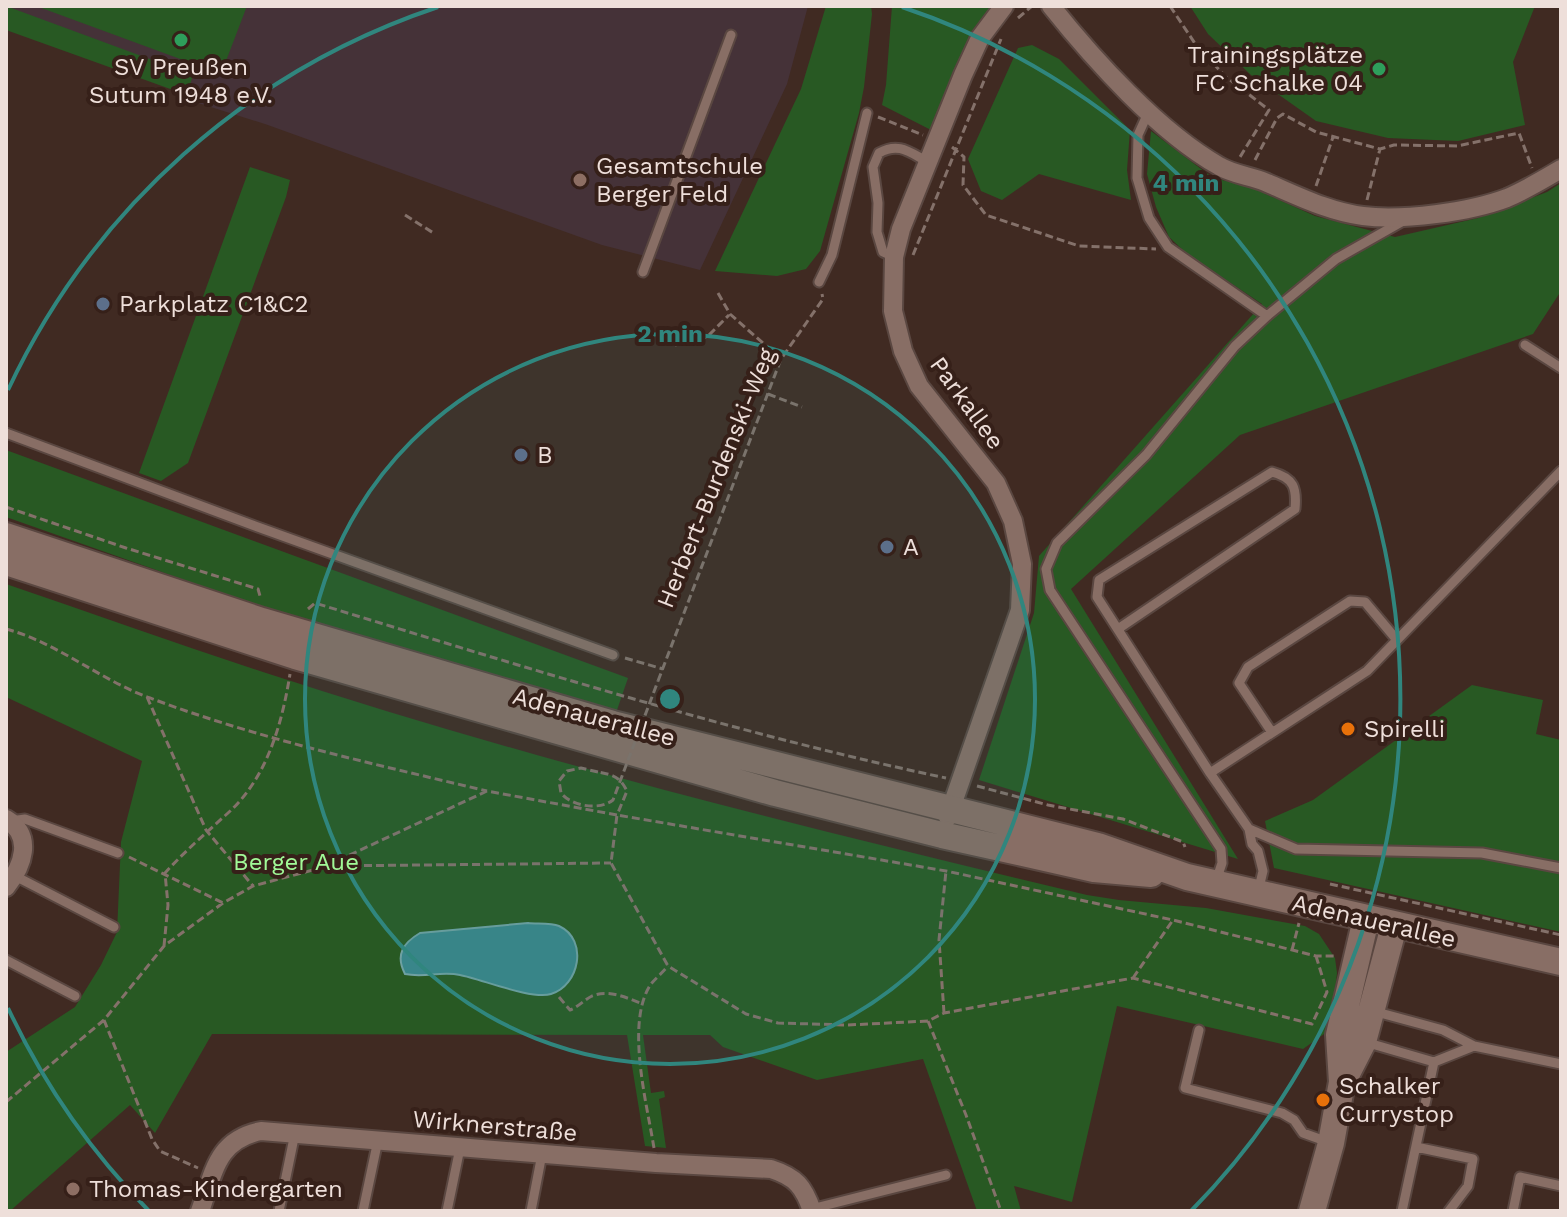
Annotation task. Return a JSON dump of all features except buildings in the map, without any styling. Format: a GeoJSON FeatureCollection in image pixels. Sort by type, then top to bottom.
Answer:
{"type":"FeatureCollection","features":[{"type":"Feature","properties":{"kind":"main road","name":"Adenauerallee"},"geometry":{"type":"LineString","coordinates":[[6,536],[298,645],[1098,846],[1187,877],[1561,962]]}},
{"type":"Feature","properties":{"kind":"main road","name":"Adenauerallee"},"geometry":{"type":"LineString","coordinates":[[6,562],[298,645],[761,789],[942,835],[1094,869],[1187,877]]}},
{"type":"Feature","properties":{"kind":"main road"},"geometry":{"type":"LineString","coordinates":[[1312,1211],[1331,1143],[1351,1038],[1346,1004],[1366,919]]}},
{"type":"Feature","properties":{"kind":"main road"},"geometry":{"type":"LineString","coordinates":[[1351,1038],[1373,1011],[1394,926]]}},
{"type":"Feature","properties":{"kind":"street"},"geometry":{"type":"LineString","coordinates":[[1051,6],[1105,69],[1149,112],[1220,167],[1320,205],[1363,216],[1407,218],[1505,199],[1561,169]]}},
{"type":"Feature","properties":{"kind":"street","name":"Parkallee"},"geometry":{"type":"LineString","coordinates":[[942,835],[1020,610],[1022,564],[1013,521],[996,483],[919,386],[903,351],[893,311],[903,256],[901,229],[980,38],[1011,12]]}},
{"type":"Feature","properties":{"kind":"street"},"geometry":{"type":"LineString","coordinates":[[9,820],[24,839],[23,861],[10,882]]}},
{"type":"Feature","properties":{"kind":"street","name":"Wirknerstraße"},"geometry":{"type":"LineString","coordinates":[[200,1211],[225,1148],[243,1134],[261,1131],[656,1163],[771,1169],[788,1174],[804,1188],[812,1210]]}},
{"type":"Feature","properties":{"kind":"lane"},"geometry":{"type":"LineString","coordinates":[[643,272],[731,35]]}},
{"type":"Feature","properties":{"kind":"lane"},"geometry":{"type":"LineString","coordinates":[[1149,112],[1138,135],[1137,178],[1149,218],[1168,247],[1267,316]]}},
{"type":"Feature","properties":{"kind":"lane"},"geometry":{"type":"LineString","coordinates":[[819,282],[832,255],[867,113]]}},
{"type":"Feature","properties":{"kind":"lane"},"geometry":{"type":"LineString","coordinates":[[903,256],[883,252],[877,232],[878,203],[873,167],[879,153],[891,147],[928,162]]}},
{"type":"Feature","properties":{"kind":"lane"},"geometry":{"type":"LineString","coordinates":[[1215,884],[1222,863],[1221,849],[1050,590],[1046,569],[1057,543],[1146,455],[1235,346],[1336,259],[1407,218]]}},
{"type":"Feature","properties":{"kind":"lane"},"geometry":{"type":"LineString","coordinates":[[1525,345],[1561,368]]}},
{"type":"Feature","properties":{"kind":"lane"},"geometry":{"type":"LineString","coordinates":[[6,433],[613,655]]}},
{"type":"Feature","properties":{"kind":"lane"},"geometry":{"type":"LineString","coordinates":[[1210,773],[1367,671],[1561,471]]}},
{"type":"Feature","properties":{"kind":"lane"},"geometry":{"type":"LineString","coordinates":[[1118,629],[1295,509],[1297,491],[1285,476],[1272,472],[1099,580],[1097,597],[1249,829],[1263,871],[1258,894]]}},
{"type":"Feature","properties":{"kind":"lane"},"geometry":{"type":"LineString","coordinates":[[1271,731],[1239,683],[1248,667],[1350,601],[1365,602],[1397,640]]}},
{"type":"Feature","properties":{"kind":"lane"},"geometry":{"type":"LineString","coordinates":[[9,820],[25,819],[118,853]]}},
{"type":"Feature","properties":{"kind":"lane"},"geometry":{"type":"LineString","coordinates":[[1249,829],[1296,849],[1482,853],[1561,868]]}},
{"type":"Feature","properties":{"kind":"lane"},"geometry":{"type":"LineString","coordinates":[[10,882],[114,927]]}},
{"type":"Feature","properties":{"kind":"lane"},"geometry":{"type":"LineString","coordinates":[[6,960],[75,996]]}},
{"type":"Feature","properties":{"kind":"lane"},"geometry":{"type":"LineString","coordinates":[[1346,1004],[1443,1030],[1474,1046],[1561,1064]]}},
{"type":"Feature","properties":{"kind":"lane"},"geometry":{"type":"LineString","coordinates":[[1199,1030],[1185,1088],[1282,1113],[1294,1120],[1303,1133],[1331,1143]]}},
{"type":"Feature","properties":{"kind":"lane"},"geometry":{"type":"LineString","coordinates":[[1351,1038],[1434,1062],[1474,1046]]}},
{"type":"Feature","properties":{"kind":"lane"},"geometry":{"type":"LineString","coordinates":[[1402,1211],[1434,1062]]}},
{"type":"Feature","properties":{"kind":"lane"},"geometry":{"type":"LineString","coordinates":[[279,1211],[295,1133]]}},
{"type":"Feature","properties":{"kind":"lane"},"geometry":{"type":"LineString","coordinates":[[363,1211],[378,1140]]}},
{"type":"Feature","properties":{"kind":"lane"},"geometry":{"type":"LineString","coordinates":[[1416,1147],[1473,1159],[1468,1186],[1449,1211]]}},
{"type":"Feature","properties":{"kind":"lane"},"geometry":{"type":"LineString","coordinates":[[447,1211],[460,1148]]}},
{"type":"Feature","properties":{"kind":"lane"},"geometry":{"type":"LineString","coordinates":[[531,1211],[542,1154]]}},
{"type":"Feature","properties":{"kind":"lane"},"geometry":{"type":"LineString","coordinates":[[812,1210],[946,1175]]}},
{"type":"Feature","properties":{"kind":"lane"},"geometry":{"type":"LineString","coordinates":[[1513,1211],[1520,1177],[1561,1186]]}},
{"type":"Feature","properties":{"kind":"path"},"geometry":{"type":"LineString","coordinates":[[1011,12],[1032,6]]}},
{"type":"Feature","properties":{"kind":"path"},"geometry":{"type":"LineString","coordinates":[[1170,6],[1196,45],[1225,76],[1269,110],[1239,173]]}},
{"type":"Feature","properties":{"kind":"path"},"geometry":{"type":"LineString","coordinates":[[903,256],[957,148],[1001,39],[1009,29]]}},
{"type":"Feature","properties":{"kind":"path"},"geometry":{"type":"LineString","coordinates":[[867,113],[957,148],[964,157],[963,185],[986,215],[1079,246],[1168,247]]}},
{"type":"Feature","properties":{"kind":"path"},"geometry":{"type":"LineString","coordinates":[[1239,173],[1277,118],[1283,114],[1316,132],[1380,149],[1394,145],[1457,146],[1519,133],[1538,183]]}},
{"type":"Feature","properties":{"kind":"path"},"geometry":{"type":"LineString","coordinates":[[1316,185],[1333,137]]}},
{"type":"Feature","properties":{"kind":"path"},"geometry":{"type":"LineString","coordinates":[[1363,216],[1380,149]]}},
{"type":"Feature","properties":{"kind":"path"},"geometry":{"type":"LineString","coordinates":[[405,215],[435,234]]}},
{"type":"Feature","properties":{"kind":"path","name":"Herbert-Burdenski-Weg"},"geometry":{"type":"LineString","coordinates":[[617,815],[627,791],[621,780],[615,775],[581,768],[567,771],[559,781],[561,793],[568,800],[607,805],[613,800],[658,681],[768,394],[781,359],[823,299],[819,282]]}},
{"type":"Feature","properties":{"kind":"path"},"geometry":{"type":"LineString","coordinates":[[718,293],[730,314],[781,359]]}},
{"type":"Feature","properties":{"kind":"path"},"geometry":{"type":"LineString","coordinates":[[675,345],[707,337],[730,314]]}},
{"type":"Feature","properties":{"kind":"path"},"geometry":{"type":"LineString","coordinates":[[768,394],[802,407]]}},
{"type":"Feature","properties":{"kind":"path"},"geometry":{"type":"LineString","coordinates":[[6,507],[258,589],[260,596]]}},
{"type":"Feature","properties":{"kind":"path"},"geometry":{"type":"LineString","coordinates":[[164,946],[168,905],[165,873],[206,830],[230,812],[254,779],[276,740],[308,609],[315,603],[545,675],[877,764],[960,781],[1048,805],[1123,819],[1183,842],[1185,847]]}},
{"type":"Feature","properties":{"kind":"path"},"geometry":{"type":"LineString","coordinates":[[6,629],[36,639],[147,697],[276,740],[487,791],[946,871],[1173,920],[1316,956],[1357,956]]}},
{"type":"Feature","properties":{"kind":"path"},"geometry":{"type":"LineString","coordinates":[[613,655],[663,669]]}},
{"type":"Feature","properties":{"kind":"path"},"geometry":{"type":"LineString","coordinates":[[147,697],[206,830],[253,886]]}},
{"type":"Feature","properties":{"kind":"path"},"geometry":{"type":"LineString","coordinates":[[6,1102],[104,1020],[164,946],[223,903],[253,886],[324,867],[487,791]]}},
{"type":"Feature","properties":{"kind":"path"},"geometry":{"type":"LineString","coordinates":[[617,815],[611,863],[668,966],[746,1014],[778,1023],[848,1025],[928,1021],[944,1013],[1133,978],[1312,1024],[1327,992],[1316,956]]}},
{"type":"Feature","properties":{"kind":"path"},"geometry":{"type":"LineString","coordinates":[[118,853],[223,903]]}},
{"type":"Feature","properties":{"kind":"path"},"geometry":{"type":"LineString","coordinates":[[324,867],[611,863]]}},
{"type":"Feature","properties":{"kind":"path"},"geometry":{"type":"LineString","coordinates":[[944,1013],[939,940],[946,871]]}},
{"type":"Feature","properties":{"kind":"path"},"geometry":{"type":"LineString","coordinates":[[1330,884],[1561,935]]}},
{"type":"Feature","properties":{"kind":"path"},"geometry":{"type":"LineString","coordinates":[[1292,950],[1300,919]]}},
{"type":"Feature","properties":{"kind":"path"},"geometry":{"type":"LineString","coordinates":[[1133,978],[1173,920]]}},
{"type":"Feature","properties":{"kind":"path"},"geometry":{"type":"LineString","coordinates":[[656,1163],[637,1037],[650,985],[668,966]]}},
{"type":"Feature","properties":{"kind":"path"},"geometry":{"type":"LineString","coordinates":[[559,997],[570,1010],[590,997],[604,993],[620,995],[643,1004]]}},
{"type":"Feature","properties":{"kind":"path"},"geometry":{"type":"LineString","coordinates":[[104,1020],[152,1139],[160,1151],[214,1175]]}},
{"type":"Feature","properties":{"kind":"path"},"geometry":{"type":"LineString","coordinates":[[928,1021],[1001,1211]]}},
{"type":"Feature","properties":{"kind":"shaded area","name":"Gesamtschule Berger Feld"},"geometry":{"type":"Polygon","coordinates":[[[6,6],[808,6],[787,84],[700,270],[602,245],[265,124],[176,96],[181,77],[6,10],[6,6]]]}},
{"type":"Feature","properties":{"kind":"green space"},"geometry":{"type":"Polygon","coordinates":[[[6,6],[193,75],[187,95],[6,30],[6,6]]]}},
{"type":"Feature","properties":{"kind":"green space","name":"SV Preußen Sutum 1948 e.V."},"geometry":{"type":"Polygon","coordinates":[[[36,6],[247,6],[221,74],[36,6]]]}},
{"type":"Feature","properties":{"kind":"green space"},"geometry":{"type":"Polygon","coordinates":[[[826,6],[871,6],[872,14],[859,113],[820,251],[806,269],[777,276],[715,271],[801,89],[826,6]]]}},
{"type":"Feature","properties":{"kind":"green space"},"geometry":{"type":"Polygon","coordinates":[[[892,6],[991,6],[972,31],[931,130],[882,105],[892,6]]]}},
{"type":"Feature","properties":{"kind":"green space","name":"Trainingsplätze FC Schalke 04"},"geometry":{"type":"Polygon","coordinates":[[[1190,6],[1535,6],[1513,62],[1525,125],[1458,141],[1388,138],[1316,121],[1251,75],[1208,34],[1190,6]]]}},
{"type":"Feature","properties":{"kind":"green space"},"geometry":{"type":"Polygon","coordinates":[[[1032,45],[1059,59],[1130,130],[1127,170],[1131,200],[1039,174],[1002,200],[981,191],[968,159],[1018,48],[1032,45]]]}},
{"type":"Feature","properties":{"kind":"green space"},"geometry":{"type":"Polygon","coordinates":[[[1151,131],[1213,178],[1248,186],[1315,216],[1395,237],[1478,218],[1547,192],[1561,183],[1561,291],[1533,334],[1240,435],[1071,589],[1238,859],[979,780],[1034,613],[1039,556],[1262,304],[1187,254],[1169,237],[1147,174],[1151,131]]]}},
{"type":"Feature","properties":{"kind":"green space"},"geometry":{"type":"Polygon","coordinates":[[[250,167],[290,180],[286,197],[188,463],[161,481],[139,473],[250,167]]]}},
{"type":"Feature","properties":{"kind":"green space"},"geometry":{"type":"Polygon","coordinates":[[[6,450],[628,678],[616,713],[261,607],[6,517],[6,450]]]}},
{"type":"Feature","properties":{"kind":"green space","name":"Berger Aue"},"geometry":{"type":"Polygon","coordinates":[[[6,584],[365,704],[673,792],[1087,895],[1206,908],[1305,926],[1319,934],[1335,958],[1337,973],[1331,1029],[1303,1049],[1117,1006],[1072,1202],[1014,1186],[1021,1211],[977,1211],[923,1059],[817,1080],[723,1047],[710,1035],[643,1035],[651,1093],[664,1091],[665,1097],[659,1099],[666,1148],[645,1146],[627,1035],[212,1034],[155,1133],[130,1105],[10,1211],[6,1211],[6,1052],[75,1007],[117,932],[121,842],[142,761],[6,697],[6,584]]]}},
{"type":"Feature","properties":{"kind":"green space"},"geometry":{"type":"Polygon","coordinates":[[[1472,685],[1543,700],[1536,734],[1561,740],[1561,932],[1274,868],[1265,821],[1313,800],[1472,685]]]}},
{"type":"Feature","properties":{"kind":"water"},"geometry":{"type":"Polygon","coordinates":[[[528,923],[559,926],[574,941],[577,962],[574,973],[561,989],[551,994],[519,992],[453,974],[405,974],[402,967],[402,950],[420,933],[528,923]]]}},
{"type":"Feature","properties":{"kind":"place","name":"SV Preußen Sutum 1948 e.V."},"geometry":{"type":"Point","coordinates":[181,40]}},
{"type":"Feature","properties":{"kind":"place","name":"Trainingsplätze FC Schalke 04"},"geometry":{"type":"Point","coordinates":[1379,69]}},
{"type":"Feature","properties":{"kind":"place","name":"Gesamtschule Berger Feld"},"geometry":{"type":"Point","coordinates":[580,180]}},
{"type":"Feature","properties":{"kind":"place","name":"Parkplatz C1&C2"},"geometry":{"type":"Point","coordinates":[103,304]}},
{"type":"Feature","properties":{"kind":"place","name":"B"},"geometry":{"type":"Point","coordinates":[521,455]}},
{"type":"Feature","properties":{"kind":"place","name":"A"},"geometry":{"type":"Point","coordinates":[887,547]}},
{"type":"Feature","properties":{"kind":"place","name":"Spirelli"},"geometry":{"type":"Point","coordinates":[1348,729]}},
{"type":"Feature","properties":{"kind":"place","name":"Schalker Currystop"},"geometry":{"type":"Point","coordinates":[1323,1100]}},
{"type":"Feature","properties":{"kind":"place","name":"Thomas-Kindergarten"},"geometry":{"type":"Point","coordinates":[73,1189]}}]}
